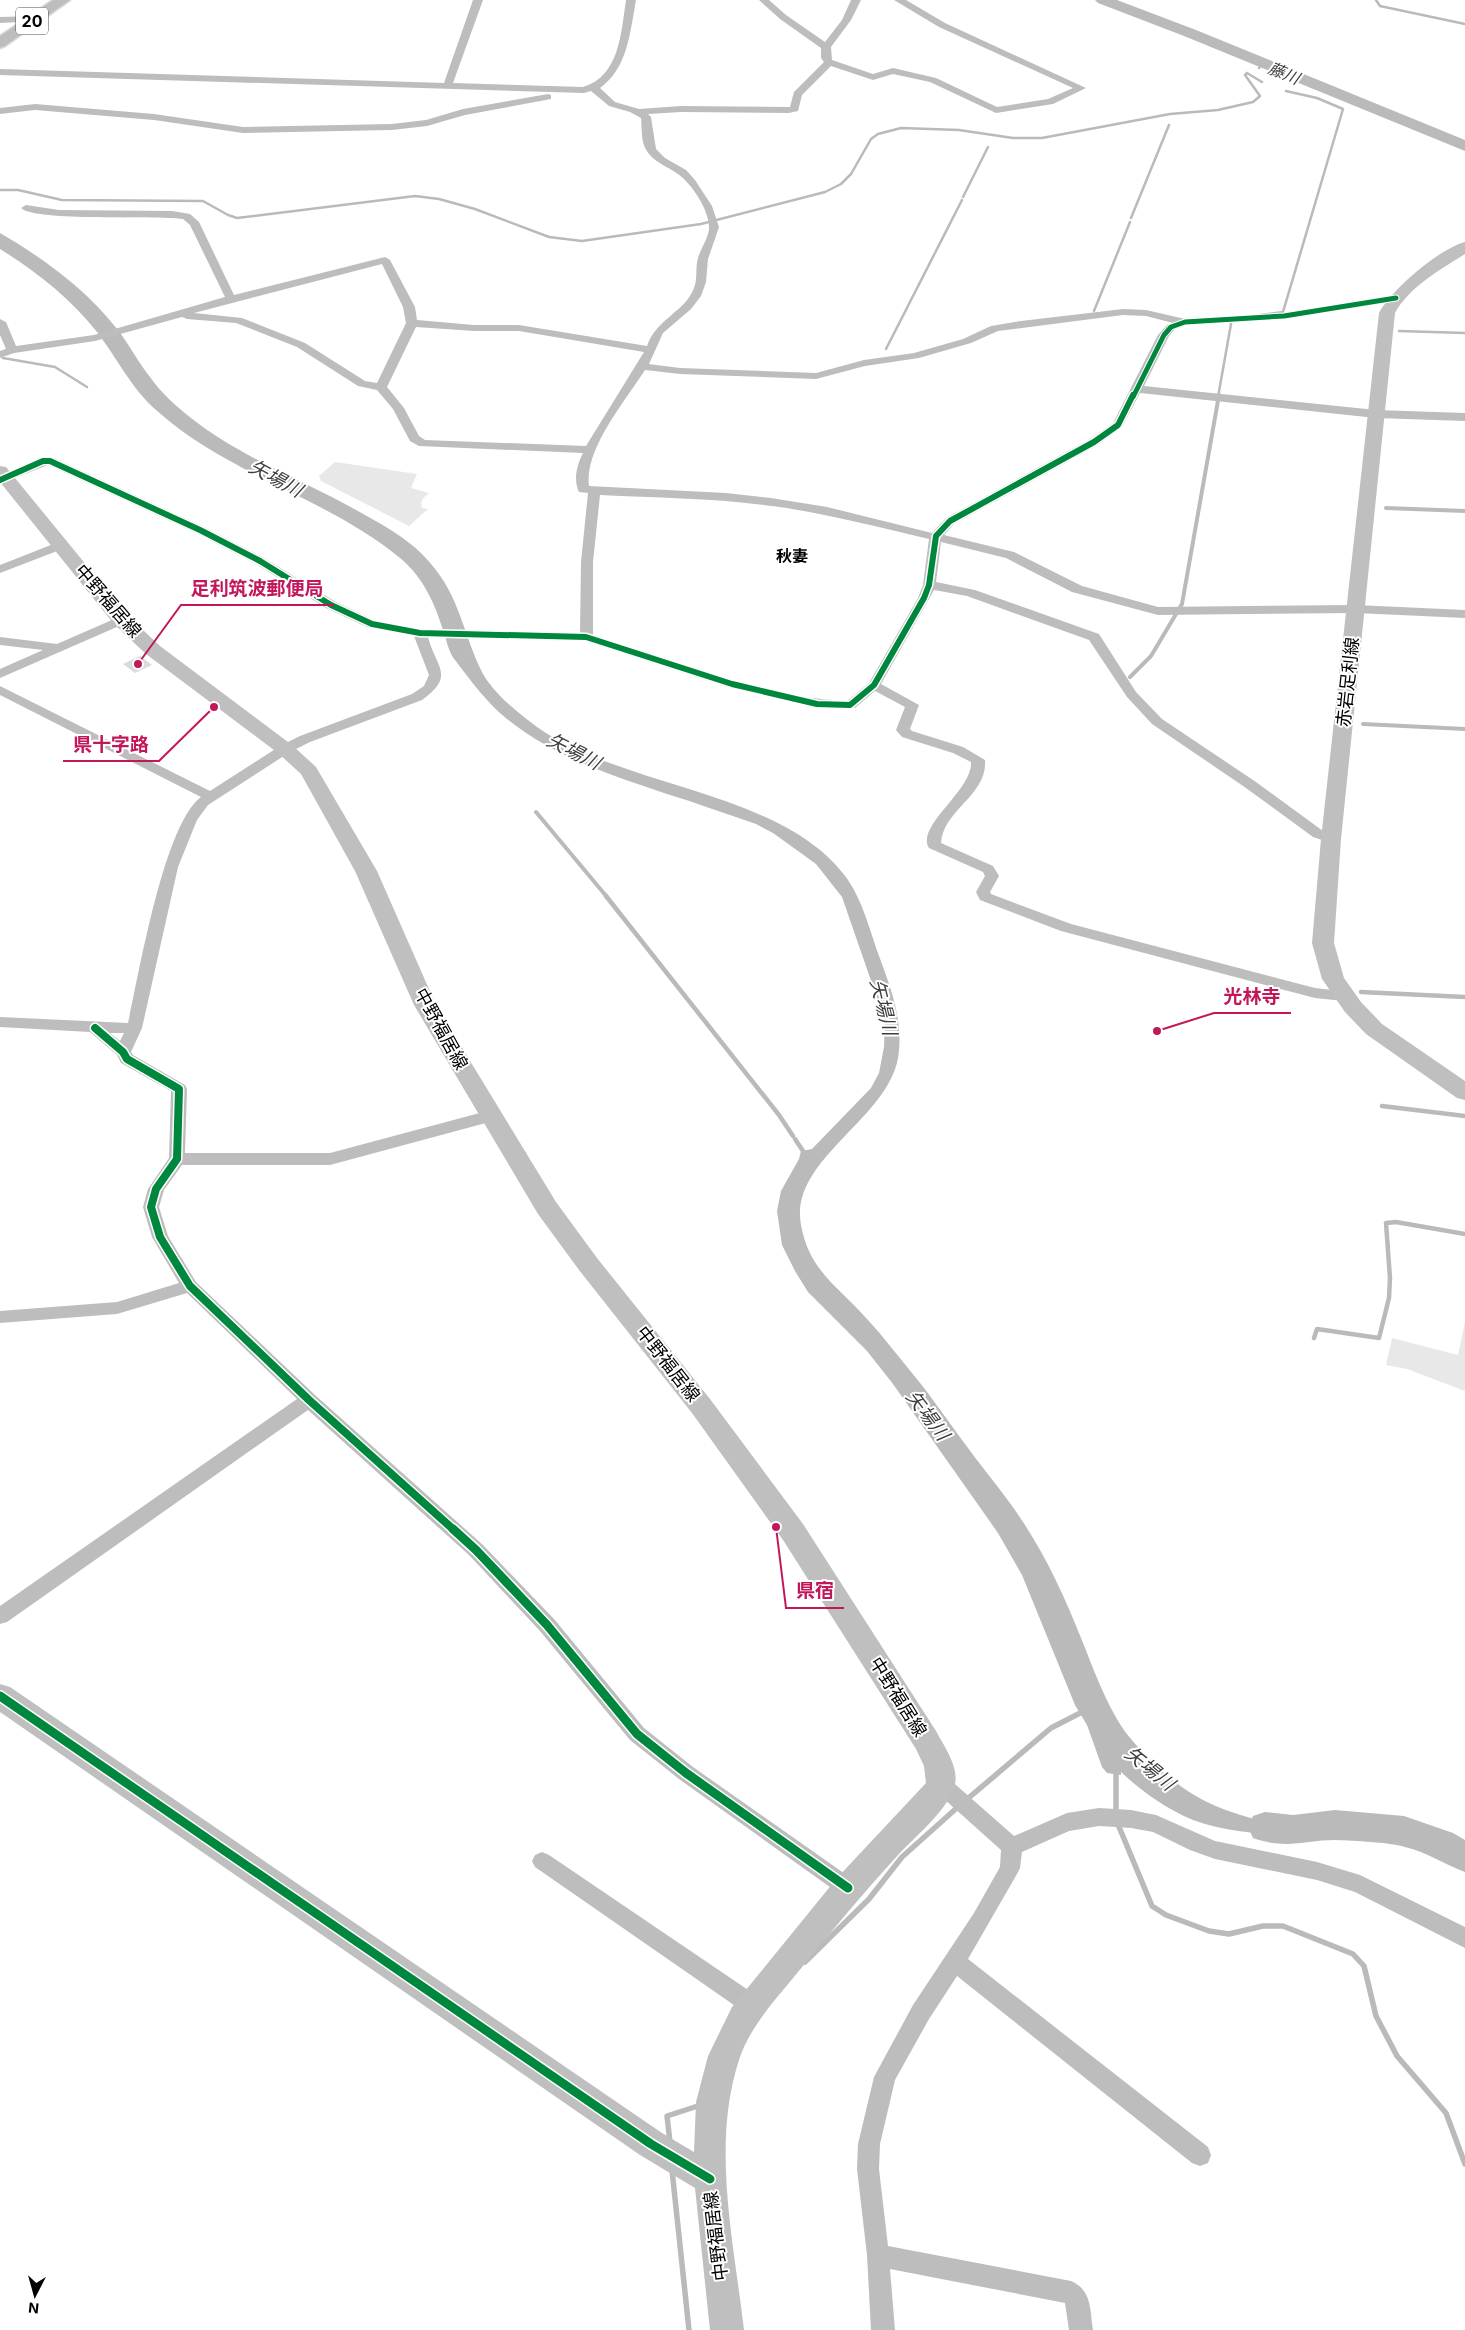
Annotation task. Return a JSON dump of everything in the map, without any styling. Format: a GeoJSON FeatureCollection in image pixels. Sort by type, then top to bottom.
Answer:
{"type":"FeatureCollection","features":[{"type":"Feature","properties":{"kind":"main road","name":"20"},"geometry":{"type":"LineString","coordinates":[[0,42],[63,0]]}},
{"type":"Feature","properties":{"kind":"main road","name":"赤岩足利線"},"geometry":{"type":"LineString","coordinates":[[1465,246],[1396,298],[1391,305],[1385,324],[1331,839],[1324,943],[1333,979],[1344,996],[1374,1029],[1465,1092]]}},
{"type":"Feature","properties":{"kind":"main road","name":"中野福居線"},"geometry":{"type":"LineString","coordinates":[[2,476],[61,545],[121,620],[152,650],[285,749],[308,771],[323,793],[366,871],[425,1005],[547,1208],[588,1264],[701,1406],[793,1532],[926,1740],[940,1773],[941,1784],[933,1798],[848,1888],[752,2005],[743,2018],[724,2056],[712,2102],[710,2179],[727,2330]]}},
{"type":"Feature","properties":{"kind":"main road"},"geometry":{"type":"LineString","coordinates":[[0,1696],[651,2144],[710,2179]]}},
{"type":"Feature","properties":{"kind":"street"},"geometry":{"type":"LineString","coordinates":[[447,86],[478,0]]}},
{"type":"Feature","properties":{"kind":"street"},"geometry":{"type":"LineString","coordinates":[[0,72],[572,90],[595,89],[610,76],[622,48],[631,0]]}},
{"type":"Feature","properties":{"kind":"street"},"geometry":{"type":"LineString","coordinates":[[764,0],[783,17],[826,47],[828,52],[826,58],[829,62],[873,77],[894,71],[933,80],[996,110],[1050,102],[1081,88],[942,25],[899,0]]}},
{"type":"Feature","properties":{"kind":"street"},"geometry":{"type":"LineString","coordinates":[[826,47],[846,20],[856,0]]}},
{"type":"Feature","properties":{"kind":"street"},"geometry":{"type":"LineString","coordinates":[[0,20],[35,19]]}},
{"type":"Feature","properties":{"kind":"street"},"geometry":{"type":"LineString","coordinates":[[638,112],[682,109],[789,110],[795,108],[797,94],[804,85],[829,62]]}},
{"type":"Feature","properties":{"kind":"street"},"geometry":{"type":"LineString","coordinates":[[595,89],[612,104],[638,112],[646,117],[650,148],[656,156],[682,172],[691,180],[713,221],[712,236],[703,259],[698,290],[690,305],[659,330],[642,366],[634,376],[590,450],[581,470],[580,483],[583,489],[726,497],[827,511],[936,536],[1010,556],[1077,588],[1158,610],[1356,609],[1465,614]]}},
{"type":"Feature","properties":{"kind":"street"},"geometry":{"type":"LineString","coordinates":[[0,111],[25,107],[71,110],[154,117],[243,130],[392,127],[427,123],[463,112],[567,93],[572,90]]}},
{"type":"Feature","properties":{"kind":"street"},"geometry":{"type":"LineString","coordinates":[[26,208],[59,213],[186,216],[199,231],[231,299]]}},
{"type":"Feature","properties":{"kind":"street"},"geometry":{"type":"LineString","coordinates":[[0,354],[12,350],[95,338],[231,299],[385,260],[409,307],[412,323],[381,387]]}},
{"type":"Feature","properties":{"kind":"street"},"geometry":{"type":"LineString","coordinates":[[642,366],[680,371],[816,376],[864,363],[915,356],[967,341],[995,328],[1021,324],[1123,312],[1146,313],[1185,322],[1284,316],[1396,298]]}},
{"type":"Feature","properties":{"kind":"street"},"geometry":{"type":"LineString","coordinates":[[180,314],[238,320],[301,345],[362,384],[381,387],[398,408],[414,438],[419,442],[590,450]]}},
{"type":"Feature","properties":{"kind":"street"},"geometry":{"type":"LineString","coordinates":[[0,322],[12,350]]}},
{"type":"Feature","properties":{"kind":"street"},"geometry":{"type":"LineString","coordinates":[[2,476],[43,461],[50,461],[209,535],[260,561],[357,619],[386,628],[438,634],[586,637],[732,684],[817,704],[850,705],[874,685],[920,605],[929,585],[936,536],[950,520],[1111,432],[1118,426],[1164,335],[1171,328],[1185,322]]}},
{"type":"Feature","properties":{"kind":"street"},"geometry":{"type":"LineString","coordinates":[[412,323],[474,328],[525,328],[651,350]]}},
{"type":"Feature","properties":{"kind":"street"},"geometry":{"type":"LineString","coordinates":[[1138,388],[1376,414],[1465,417]]}},
{"type":"Feature","properties":{"kind":"street"},"geometry":{"type":"LineString","coordinates":[[586,637],[587,562],[594,491]]}},
{"type":"Feature","properties":{"kind":"street"},"geometry":{"type":"LineString","coordinates":[[0,569],[61,545]]}},
{"type":"Feature","properties":{"kind":"street"},"geometry":{"type":"LineString","coordinates":[[929,585],[970,593],[1094,637],[1104,649],[1131,694],[1146,711],[1172,734],[1243,779],[1318,834],[1331,839]]}},
{"type":"Feature","properties":{"kind":"street"},"geometry":{"type":"LineString","coordinates":[[0,674],[43,657],[58,648],[121,620]]}},
{"type":"Feature","properties":{"kind":"street"},"geometry":{"type":"LineString","coordinates":[[123,1052],[134,1028],[171,867],[190,819],[203,802],[285,749],[305,739],[408,700],[430,688],[436,675],[435,667],[423,649],[420,633]]}},
{"type":"Feature","properties":{"kind":"street"},"geometry":{"type":"LineString","coordinates":[[0,641],[58,648]]}},
{"type":"Feature","properties":{"kind":"street"},"geometry":{"type":"LineString","coordinates":[[874,685],[912,704],[904,730],[907,734],[958,750],[978,760],[979,768],[964,796],[937,827],[932,838],[934,845],[988,869],[992,876],[983,892],[985,897],[1066,928],[1315,993],[1344,996]]}},
{"type":"Feature","properties":{"kind":"street"},"geometry":{"type":"LineString","coordinates":[[0,690],[211,797]]}},
{"type":"Feature","properties":{"kind":"street"},"geometry":{"type":"LineString","coordinates":[[0,1022],[95,1028],[134,1028]]}},
{"type":"Feature","properties":{"kind":"street"},"geometry":{"type":"LineString","coordinates":[[95,1028],[123,1052],[128,1059],[179,1089],[177,1159],[156,1189],[151,1207],[160,1237],[190,1286],[309,1400],[476,1550],[546,1625],[636,1734],[686,1773],[848,1888]]}},
{"type":"Feature","properties":{"kind":"street"},"geometry":{"type":"LineString","coordinates":[[177,1159],[330,1159],[491,1116]]}},
{"type":"Feature","properties":{"kind":"street"},"geometry":{"type":"LineString","coordinates":[[0,1317],[117,1308],[190,1286]]}},
{"type":"Feature","properties":{"kind":"street"},"geometry":{"type":"LineString","coordinates":[[0,1616],[309,1400]]}},
{"type":"Feature","properties":{"kind":"street"},"geometry":{"type":"LineString","coordinates":[[941,1784],[1012,1847]]}},
{"type":"Feature","properties":{"kind":"street"},"geometry":{"type":"LineString","coordinates":[[1012,1847],[1067,1822],[1104,1817],[1131,1819],[1156,1824],[1197,1844],[1215,1850],[1317,1871],[1360,1884],[1465,1938]]}},
{"type":"Feature","properties":{"kind":"street"},"geometry":{"type":"LineString","coordinates":[[883,2330],[878,2254],[868,2169],[869,2144],[884,2077],[921,2012],[981,1920],[1010,1868],[1012,1847]]}},
{"type":"Feature","properties":{"kind":"street"},"geometry":{"type":"LineString","coordinates":[[542,1861],[752,2005]]}},
{"type":"Feature","properties":{"kind":"street"},"geometry":{"type":"LineString","coordinates":[[954,1960],[1200,2155]]}},
{"type":"Feature","properties":{"kind":"street"},"geometry":{"type":"LineString","coordinates":[[878,2254],[1071,2293],[1077,2299],[1081,2330]]}},
{"type":"Feature","properties":{"kind":"shaded area"},"geometry":{"type":"Polygon","coordinates":[[[335,462],[417,474],[411,488],[429,493],[421,503],[422,508],[428,509],[409,526],[321,481],[319,476],[335,462]]]}},
{"type":"Feature","properties":{"kind":"shaded area"},"geometry":{"type":"Polygon","coordinates":[[[1465,1322],[1465,1391],[1407,1369],[1386,1365],[1392,1338],[1458,1355],[1465,1322]]]}},
{"type":"Feature","properties":{"kind":"water"},"geometry":{"type":"Polygon","coordinates":[[[0,233],[63,275],[92,301],[117,329],[159,388],[191,418],[232,446],[380,524],[402,538],[423,555],[452,595],[473,652],[485,677],[505,701],[537,727],[573,748],[613,764],[745,808],[785,827],[820,850],[848,880],[862,907],[892,993],[898,1019],[898,1058],[890,1080],[877,1101],[824,1160],[810,1180],[801,1202],[801,1225],[811,1255],[826,1277],[873,1325],[919,1382],[1017,1513],[1045,1558],[1112,1711],[1135,1744],[1167,1775],[1185,1789],[1223,1809],[1243,1816],[1329,1835],[1252,1833],[1212,1826],[1170,1809],[1134,1784],[1121,1772],[1121,1775],[1107,1773],[1102,1767],[1087,1725],[1075,1705],[1022,1575],[998,1533],[893,1384],[867,1351],[808,1292],[795,1271],[782,1245],[777,1211],[781,1191],[799,1159],[801,1151],[812,1149],[871,1088],[879,1073],[884,1047],[885,1021],[842,897],[816,864],[773,833],[756,824],[625,780],[584,764],[544,744],[507,719],[486,699],[453,657],[428,592],[416,574],[400,558],[341,518],[245,469],[184,433],[156,410],[139,392],[97,332],[76,308],[40,276],[0,249],[0,233]]]}},
{"type":"Feature","properties":{"kind":"building"},"geometry":{"type":"Polygon","coordinates":[[[140,656],[152,665],[135,673],[123,664],[140,656]]]}},
{"type":"Feature","properties":{"kind":"waterway","name":"藤川"},"geometry":{"type":"LineString","coordinates":[[1103,0],[1190,33],[1465,146]]}},
{"type":"Feature","properties":{"kind":"waterway"},"geometry":{"type":"LineString","coordinates":[[1376,0],[1380,6],[1465,24]]}},
{"type":"Feature","properties":{"kind":"waterway","name":"藤川"},"geometry":{"type":"LineString","coordinates":[[1259,68],[1263,63]]}},
{"type":"Feature","properties":{"kind":"waterway"},"geometry":{"type":"LineString","coordinates":[[0,190],[18,190],[62,200],[203,201],[237,218],[415,196],[439,199],[475,209],[549,237],[582,241],[701,224],[825,192],[841,184],[851,174],[871,139],[878,134],[901,128],[959,130],[1013,138],[1042,138],[1170,114],[1218,110],[1253,102],[1260,96],[1245,75],[1247,73],[1262,82]]}},
{"type":"Feature","properties":{"kind":"waterway"},"geometry":{"type":"LineString","coordinates":[[1260,315],[1283,312],[1343,109],[1317,98],[1286,91]]}},
{"type":"Feature","properties":{"kind":"waterway"},"geometry":{"type":"LineString","coordinates":[[1131,218],[1169,125]]}},
{"type":"Feature","properties":{"kind":"waterway"},"geometry":{"type":"LineString","coordinates":[[963,197],[988,147]]}},
{"type":"Feature","properties":{"kind":"waterway"},"geometry":{"type":"LineString","coordinates":[[886,349],[962,200]]}},
{"type":"Feature","properties":{"kind":"waterway"},"geometry":{"type":"LineString","coordinates":[[1094,311],[1130,222]]}},
{"type":"Feature","properties":{"kind":"waterway"},"geometry":{"type":"LineString","coordinates":[[1218,397],[1231,324]]}},
{"type":"Feature","properties":{"kind":"waterway"},"geometry":{"type":"LineString","coordinates":[[1399,331],[1465,333]]}},
{"type":"Feature","properties":{"kind":"waterway"},"geometry":{"type":"LineString","coordinates":[[3,358],[55,367],[87,387]]}},
{"type":"Feature","properties":{"kind":"waterway"},"geometry":{"type":"LineString","coordinates":[[1130,677],[1151,656],[1182,604],[1219,395]]}},
{"type":"Feature","properties":{"kind":"waterway"},"geometry":{"type":"LineString","coordinates":[[1386,508],[1465,511]]}},
{"type":"Feature","properties":{"kind":"waterway"},"geometry":{"type":"LineString","coordinates":[[1363,724],[1465,729]]}},
{"type":"Feature","properties":{"kind":"waterway"},"geometry":{"type":"LineString","coordinates":[[536,812],[607,897]]}},
{"type":"Feature","properties":{"kind":"waterway"},"geometry":{"type":"LineString","coordinates":[[606,896],[779,1115],[793,1136]]}},
{"type":"Feature","properties":{"kind":"waterway"},"geometry":{"type":"LineString","coordinates":[[1361,992],[1465,997]]}},
{"type":"Feature","properties":{"kind":"waterway"},"geometry":{"type":"LineString","coordinates":[[1382,1106],[1465,1116]]}},
{"type":"Feature","properties":{"kind":"waterway"},"geometry":{"type":"LineString","coordinates":[[795,1139],[805,1154]]}},
{"type":"Feature","properties":{"kind":"waterway"},"geometry":{"type":"LineString","coordinates":[[1314,1338],[1317,1329],[1379,1338],[1389,1298],[1390,1278],[1386,1223],[1396,1222],[1465,1234]]}},
{"type":"Feature","properties":{"kind":"waterway"},"geometry":{"type":"LineString","coordinates":[[965,1801],[1051,1728],[1084,1711]]}},
{"type":"Feature","properties":{"kind":"waterway"},"geometry":{"type":"LineString","coordinates":[[1116,1770],[1116,1815]]}},
{"type":"Feature","properties":{"kind":"waterway"},"geometry":{"type":"LineString","coordinates":[[805,1962],[869,1899],[902,1857],[959,1806]]}},
{"type":"Feature","properties":{"kind":"waterway"},"geometry":{"type":"LineString","coordinates":[[1117,1822],[1152,1906],[1166,1915],[1209,1931],[1229,1934],[1263,1926],[1283,1926],[1353,1954],[1364,1966],[1376,2016],[1397,2056],[1446,2113],[1465,2164]]}},
{"type":"Feature","properties":{"kind":"waterway","name":"矢場川"},"geometry":{"type":"LineString","coordinates":[[1265,1827],[1293,1830],[1335,1825],[1404,1831],[1441,1844],[1465,1857]]}},
{"type":"Feature","properties":{"kind":"waterway"},"geometry":{"type":"LineString","coordinates":[[670,2142],[667,2116],[701,2105]]}},
{"type":"Feature","properties":{"kind":"waterway"},"geometry":{"type":"LineString","coordinates":[[672,2170],[689,2330]]}},
{"type":"Feature","properties":{"kind":"cycle path"},"geometry":{"type":"LineString","coordinates":[[0,480],[43,461],[50,461],[200,530],[260,561],[331,605],[372,624],[420,633],[586,637],[732,684],[817,704],[850,705],[874,685],[924,598],[929,585],[936,536],[950,521],[1094,442],[1118,425],[1164,335],[1171,327],[1185,322],[1284,316],[1396,298]]}},
{"type":"Feature","properties":{"kind":"cycle path"},"geometry":{"type":"LineString","coordinates":[[95,1028],[123,1052],[127,1059],[179,1089],[177,1159],[156,1189],[151,1207],[160,1237],[190,1286],[309,1400],[476,1550],[547,1625],[637,1734],[686,1773],[848,1888]]}},
{"type":"Feature","properties":{"kind":"cycle path"},"geometry":{"type":"LineString","coordinates":[[0,1696],[651,2144],[710,2179]]}},
{"type":"Feature","properties":{"kind":"place","name":"足利筑波郵便局"},"geometry":{"type":"Point","coordinates":[138,664]}},
{"type":"Feature","properties":{"kind":"place","name":"県十字路"},"geometry":{"type":"Point","coordinates":[214,707]}},
{"type":"Feature","properties":{"kind":"place","name":"光林寺"},"geometry":{"type":"Point","coordinates":[1157,1031]}},
{"type":"Feature","properties":{"kind":"place","name":"県宿"},"geometry":{"type":"Point","coordinates":[776,1527]}},
{"type":"Feature","properties":{"kind":"district","name":"秋妻"},"geometry":{"type":"Point","coordinates":[792,556]}}]}
